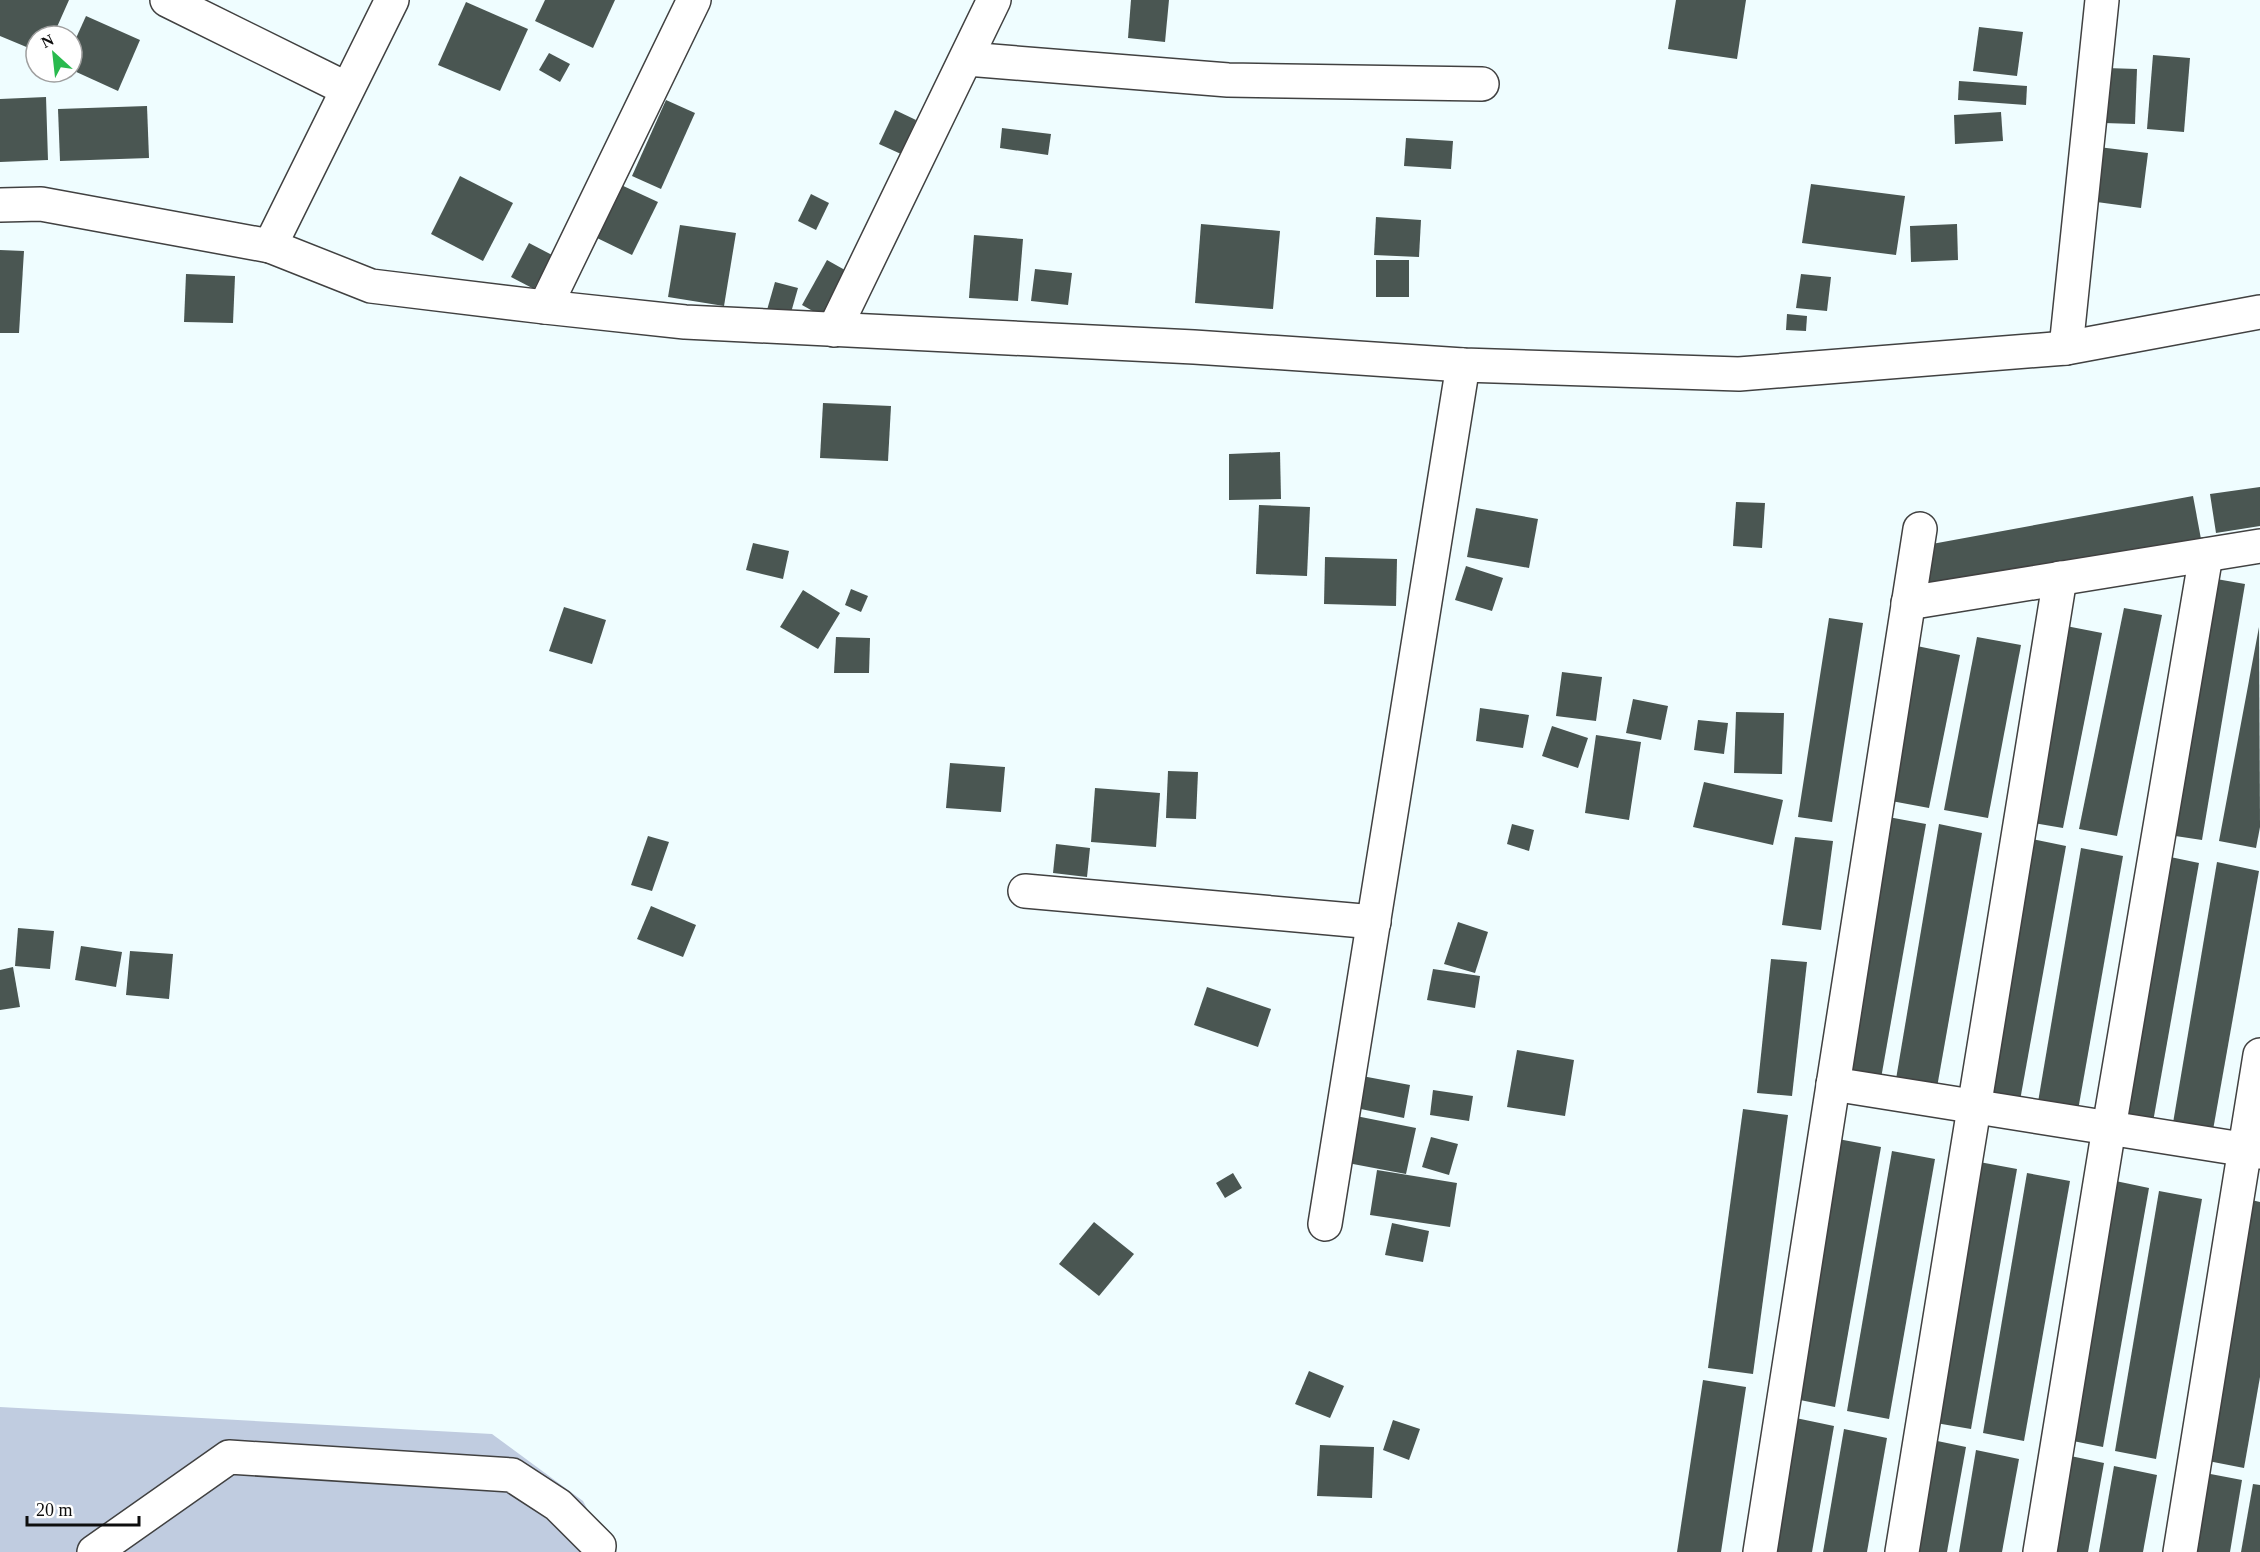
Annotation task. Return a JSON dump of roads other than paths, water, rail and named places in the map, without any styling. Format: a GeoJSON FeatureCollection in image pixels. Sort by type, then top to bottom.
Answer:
{"type":"FeatureCollection","features":[{"type":"Feature","properties":{"kind":"street"},"geometry":{"type":"LineString","coordinates":[[167,0],[347,89]]}},
{"type":"Feature","properties":{"kind":"street"},"geometry":{"type":"LineString","coordinates":[[270,246],[392,0]]}},
{"type":"Feature","properties":{"kind":"street"},"geometry":{"type":"LineString","coordinates":[[545,307],[694,0]]}},
{"type":"Feature","properties":{"kind":"street"},"geometry":{"type":"LineString","coordinates":[[834,330],[994,0]]}},
{"type":"Feature","properties":{"kind":"street"},"geometry":{"type":"LineString","coordinates":[[2066,348],[2102,0]]}},
{"type":"Feature","properties":{"kind":"street"},"geometry":{"type":"LineString","coordinates":[[967,59],[1228,80],[1482,84]]}},
{"type":"Feature","properties":{"kind":"street"},"geometry":{"type":"LineString","coordinates":[[0,205],[41,204],[270,246],[371,286],[545,307],[686,322],[1194,347],[1463,365],[1739,374],[2066,348],[2260,312]]}},
{"type":"Feature","properties":{"kind":"street"},"geometry":{"type":"LineString","coordinates":[[1325,1224],[1463,365]]}},
{"type":"Feature","properties":{"kind":"street"},"geometry":{"type":"LineString","coordinates":[[1760,1552],[1920,529]]}},
{"type":"Feature","properties":{"kind":"street"},"geometry":{"type":"LineString","coordinates":[[1908,603],[2260,546]]}},
{"type":"Feature","properties":{"kind":"street"},"geometry":{"type":"LineString","coordinates":[[2040,1552],[2206,555]]}},
{"type":"Feature","properties":{"kind":"street"},"geometry":{"type":"LineString","coordinates":[[1902,1552],[2060,579]]}},
{"type":"Feature","properties":{"kind":"street"},"geometry":{"type":"LineString","coordinates":[[1025,891],[1374,922]]}},
{"type":"Feature","properties":{"kind":"street"},"geometry":{"type":"LineString","coordinates":[[2180,1552],[2252,1150],[2260,1055]]}},
{"type":"Feature","properties":{"kind":"street"},"geometry":{"type":"LineString","coordinates":[[1833,1084],[2252,1150]]}},
{"type":"Feature","properties":{"kind":"street"},"geometry":{"type":"LineString","coordinates":[[94,1552],[229,1457],[512,1475],[558,1505],[599,1546],[598,1552]]}}]}
